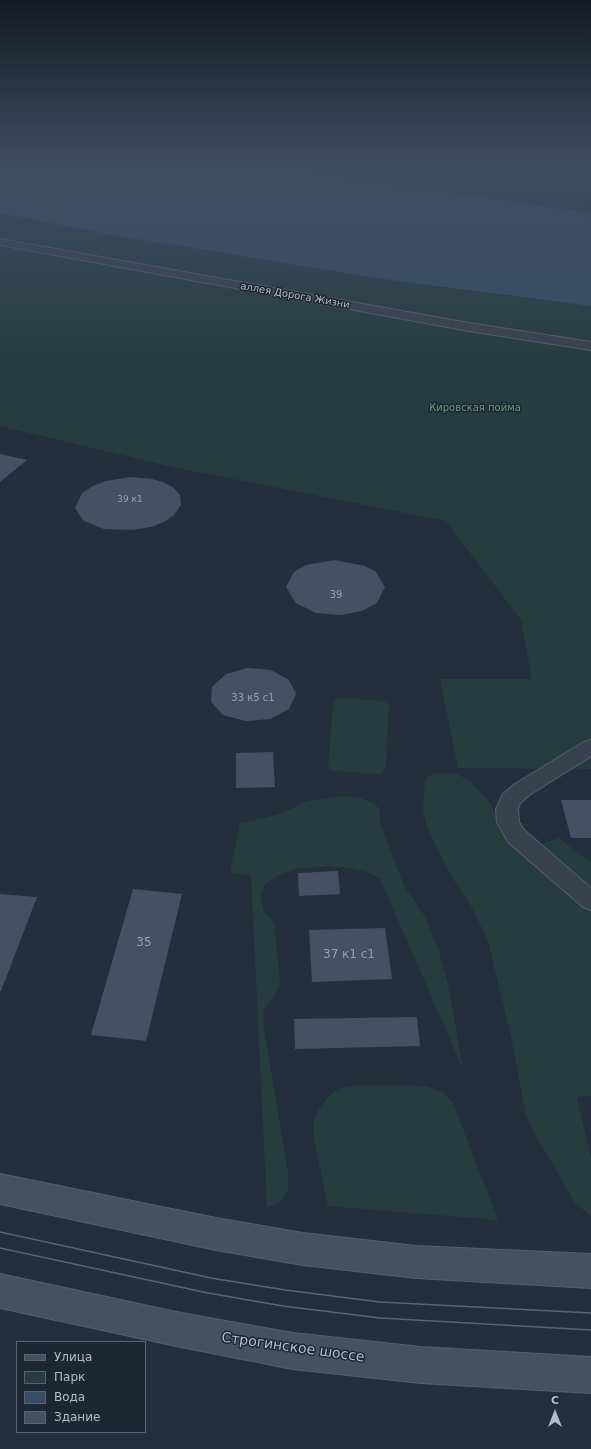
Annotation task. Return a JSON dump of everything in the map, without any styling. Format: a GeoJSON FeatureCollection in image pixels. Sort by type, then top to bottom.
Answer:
{"type":"FeatureCollection","features":[{"type":"Feature","properties":{"kind":"main road"},"geometry":{"type":"LineString","coordinates":[[0,1189],[216,1234],[303,1249],[416,1262],[591,1271]]}},
{"type":"Feature","properties":{"kind":"main road","name":"Строгинское шоссе"},"geometry":{"type":"LineString","coordinates":[[0,1291],[181,1330],[293,1351],[421,1365],[591,1375]]}},
{"type":"Feature","properties":{"kind":"street","name":"аллея Дорога Жизни"},"geometry":{"type":"LineString","coordinates":[[0,242],[469,327],[591,346]]}},
{"type":"Feature","properties":{"kind":"street"},"geometry":{"type":"LineString","coordinates":[[591,747],[523,789],[511,799],[507,810],[508,822],[516,836],[591,901]]}},
{"type":"Feature","properties":{"kind":"green space","name":"Кировская пойма"},"geometry":{"type":"Polygon","coordinates":[[[0,233],[99,233],[375,278],[591,306],[591,769],[458,768],[440,679],[532,679],[521,620],[446,521],[177,468],[0,426],[0,233]]]}},
{"type":"Feature","properties":{"kind":"green space"},"geometry":{"type":"Polygon","coordinates":[[[338,698],[385,701],[389,705],[386,763],[385,769],[381,774],[330,770],[328,765],[333,707],[338,698]]]}},
{"type":"Feature","properties":{"kind":"green space"},"geometry":{"type":"Polygon","coordinates":[[[432,774],[457,774],[470,781],[487,799],[509,837],[591,908],[591,1096],[577,1097],[591,1158],[591,1216],[575,1203],[534,1132],[526,1115],[511,1037],[488,941],[471,906],[450,874],[428,830],[423,812],[425,780],[432,774]]]}},
{"type":"Feature","properties":{"kind":"green space"},"geometry":{"type":"Polygon","coordinates":[[[344,796],[360,798],[373,803],[379,808],[381,826],[404,886],[426,918],[439,952],[448,984],[463,1069],[380,879],[369,873],[352,868],[330,866],[296,869],[279,875],[265,884],[260,897],[264,912],[274,923],[280,983],[278,990],[263,1010],[263,1023],[288,1173],[288,1189],[282,1200],[267,1208],[251,876],[230,873],[240,823],[265,818],[287,811],[307,801],[344,796]]]}},
{"type":"Feature","properties":{"kind":"green space"},"geometry":{"type":"Polygon","coordinates":[[[559,838],[591,863],[591,887],[541,845],[559,838]]]}},
{"type":"Feature","properties":{"kind":"green space"},"geometry":{"type":"Polygon","coordinates":[[[362,1085],[426,1086],[442,1092],[453,1103],[498,1220],[328,1206],[314,1140],[313,1125],[318,1111],[327,1098],[339,1088],[362,1085]]]}},
{"type":"Feature","properties":{"kind":"water"},"geometry":{"type":"Polygon","coordinates":[[[99,233],[591,233],[591,306],[375,278],[99,233]]]}},
{"type":"Feature","properties":{"kind":"building"},"geometry":{"type":"Polygon","coordinates":[[[0,454],[27,460],[0,482],[0,454]]]}},
{"type":"Feature","properties":{"kind":"building"},"geometry":{"type":"Polygon","coordinates":[[[131,477],[152,479],[163,482],[174,488],[180,495],[181,505],[174,515],[164,522],[151,527],[132,530],[104,529],[84,521],[75,508],[82,493],[93,486],[106,481],[131,477]]]}},
{"type":"Feature","properties":{"kind":"building"},"geometry":{"type":"Polygon","coordinates":[[[334,560],[365,566],[375,571],[385,587],[377,603],[362,611],[341,615],[316,613],[296,603],[286,587],[294,572],[306,565],[334,560]]]}},
{"type":"Feature","properties":{"kind":"building"},"geometry":{"type":"Polygon","coordinates":[[[248,668],[271,670],[289,680],[296,694],[289,709],[270,719],[246,721],[223,715],[211,702],[212,687],[226,674],[248,668]]]}},
{"type":"Feature","properties":{"kind":"building"},"geometry":{"type":"Polygon","coordinates":[[[273,752],[275,787],[236,788],[236,753],[273,752]]]}},
{"type":"Feature","properties":{"kind":"building"},"geometry":{"type":"Polygon","coordinates":[[[561,800],[591,800],[591,838],[571,838],[561,800]]]}},
{"type":"Feature","properties":{"kind":"building"},"geometry":{"type":"Polygon","coordinates":[[[338,871],[340,894],[299,896],[298,873],[338,871]]]}},
{"type":"Feature","properties":{"kind":"building"},"geometry":{"type":"Polygon","coordinates":[[[133,889],[182,894],[146,1041],[91,1035],[133,889]]]}},
{"type":"Feature","properties":{"kind":"building"},"geometry":{"type":"Polygon","coordinates":[[[0,894],[37,897],[1,991],[0,991],[0,894]]]}},
{"type":"Feature","properties":{"kind":"building"},"geometry":{"type":"Polygon","coordinates":[[[385,928],[392,979],[312,982],[309,930],[385,928]]]}},
{"type":"Feature","properties":{"kind":"building"},"geometry":{"type":"Polygon","coordinates":[[[417,1017],[420,1046],[295,1049],[294,1019],[417,1017]]]}},
{"type":"Feature","properties":{"kind":"tram line"},"geometry":{"type":"LineString","coordinates":[[0,1232],[211,1278],[285,1290],[380,1302],[591,1313]]}},
{"type":"Feature","properties":{"kind":"tram line"},"geometry":{"type":"LineString","coordinates":[[0,1248],[208,1293],[283,1306],[380,1318],[591,1330]]}}]}
